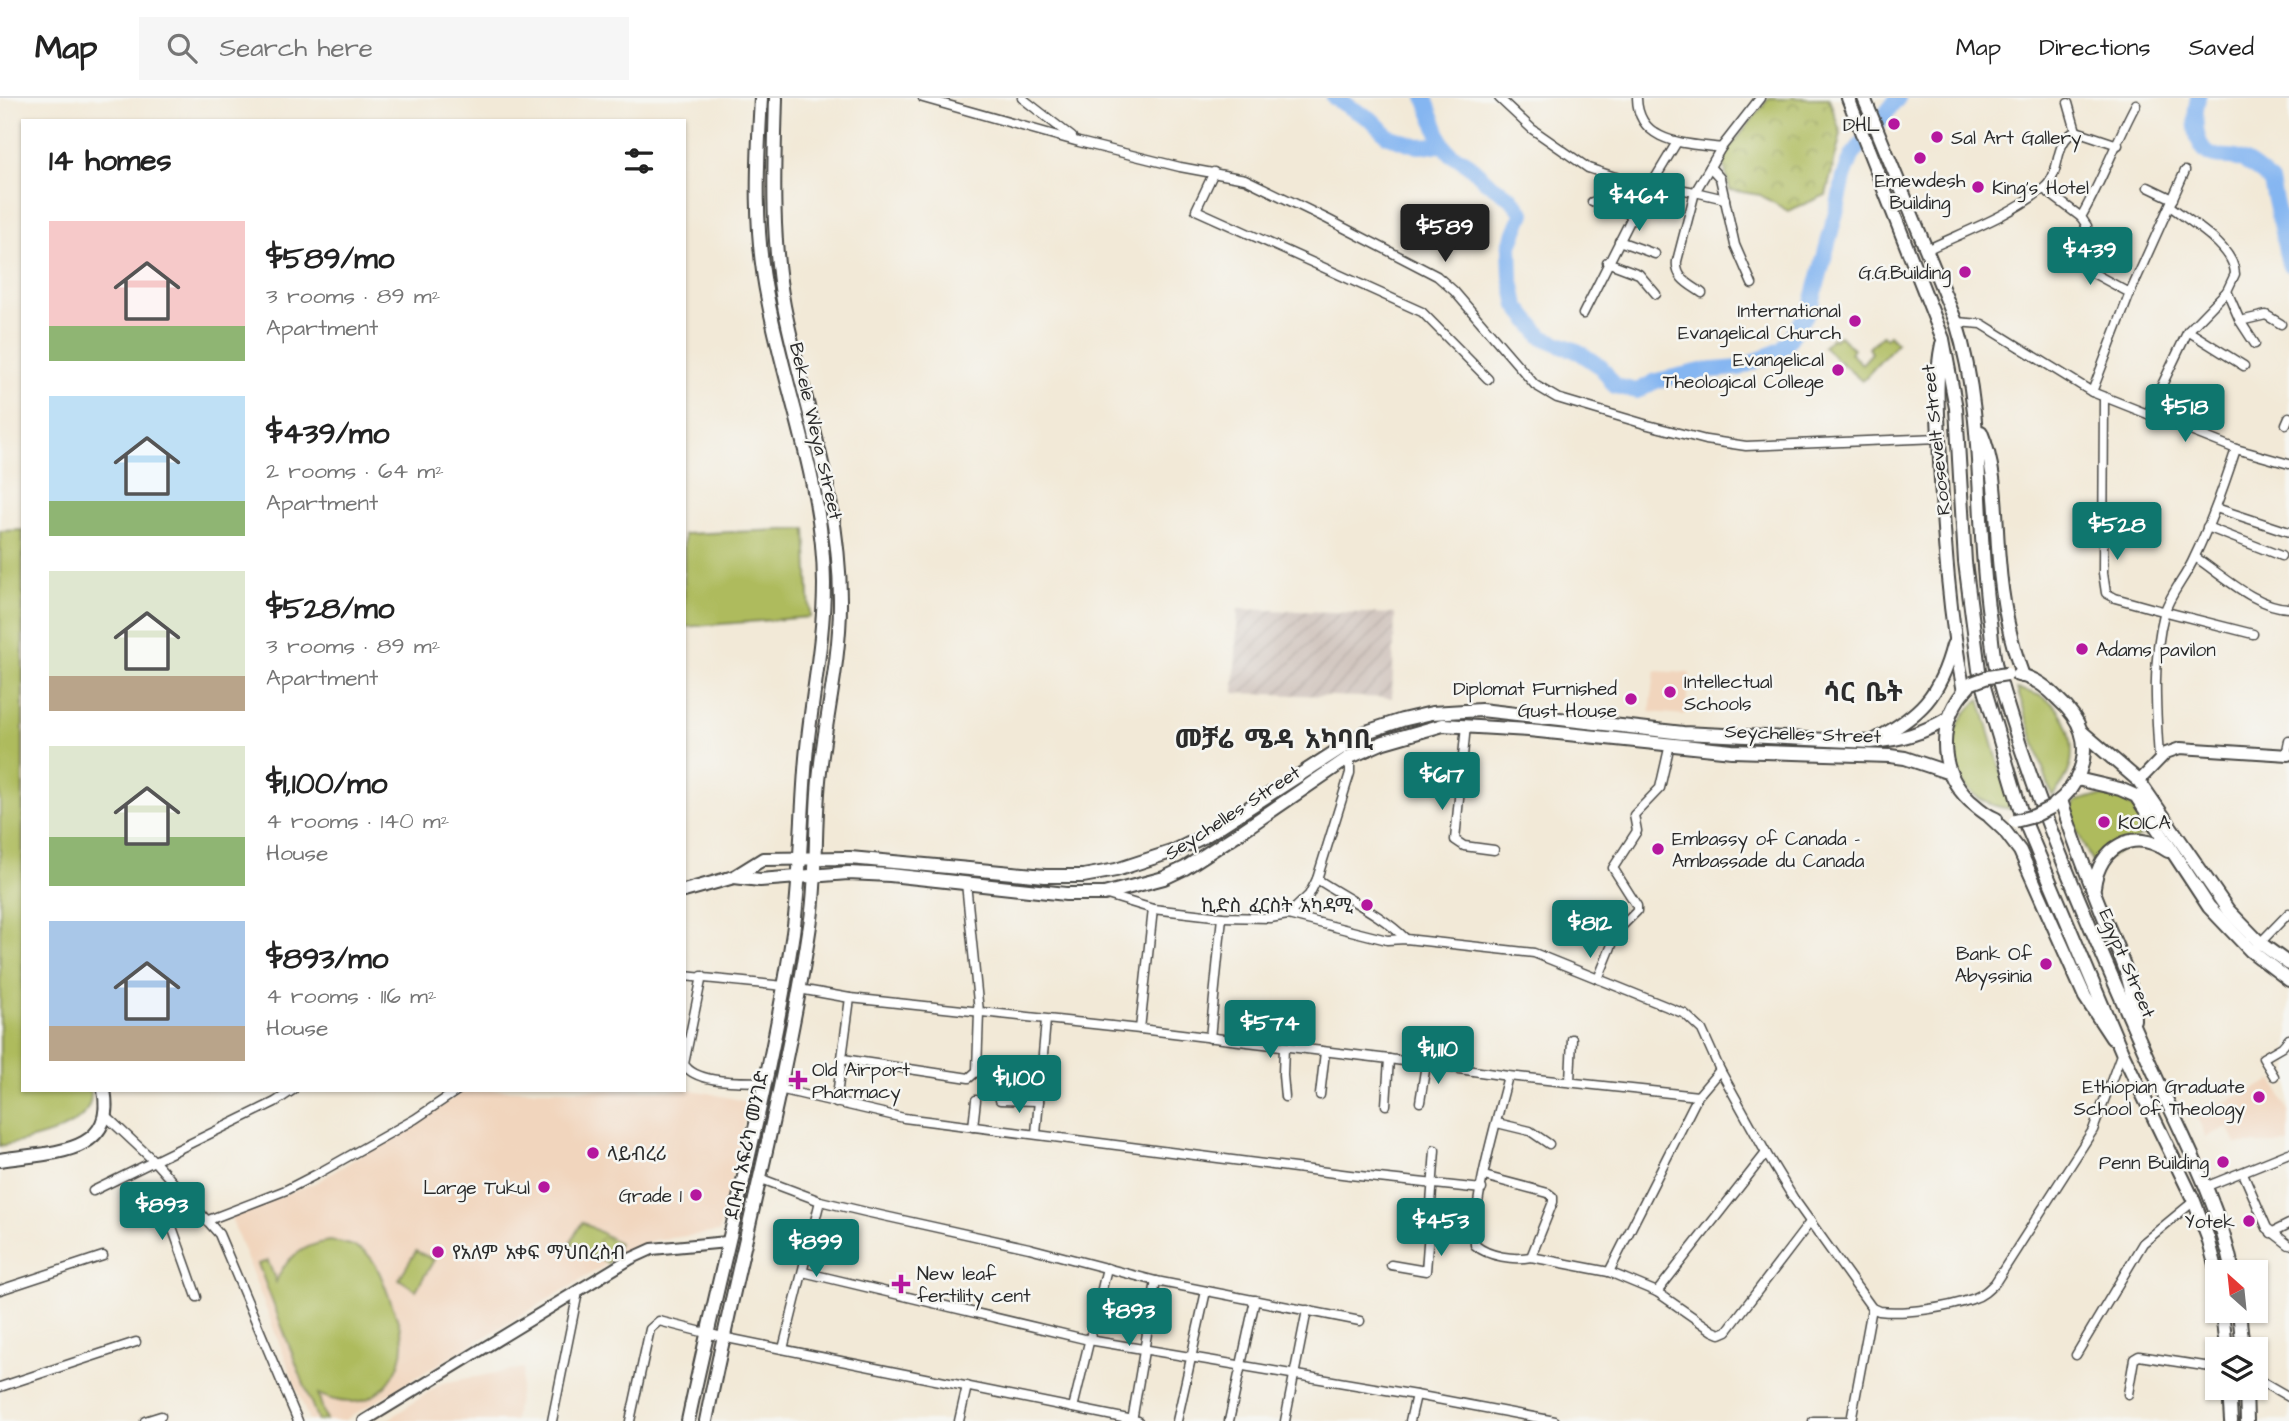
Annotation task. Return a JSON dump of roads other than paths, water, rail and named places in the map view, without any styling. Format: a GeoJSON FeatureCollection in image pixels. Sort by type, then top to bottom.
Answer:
{"type":"FeatureCollection","features":[{"type":"Feature","properties":{"kind":"main road","name":"Bekele Weya Street"},"geometry":{"type":"LineString","coordinates":[[761,98],[757,199],[760,251],[767,297],[821,531],[823,618],[806,759],[797,877]]}},
{"type":"Feature","properties":{"kind":"main road","name":"ደቡብ አፍሪካ መንገድ"},"geometry":{"type":"LineString","coordinates":[[706,1421],[799,989],[816,876],[820,770],[841,607],[839,560],[831,498],[784,304],[775,249],[773,201],[776,98]]}},
{"type":"Feature","properties":{"kind":"main road","name":"Roosevelt Street"},"geometry":{"type":"LineString","coordinates":[[1848,98],[1943,339],[1956,408],[1965,562],[1979,670]]}},
{"type":"Feature","properties":{"kind":"main road","name":"Roosevelt Street"},"geometry":{"type":"LineString","coordinates":[[1864,98],[1956,322],[1967,360],[1977,422],[1983,563],[1995,665]]}},
{"type":"Feature","properties":{"kind":"main road"},"geometry":{"type":"LineString","coordinates":[[757,199],[773,201]]}},
{"type":"Feature","properties":{"kind":"main road"},"geometry":{"type":"LineString","coordinates":[[1943,339],[1939,358],[1939,438],[1948,591],[1954,641],[1968,687]]}},
{"type":"Feature","properties":{"kind":"main road"},"geometry":{"type":"LineString","coordinates":[[1977,422],[1990,458],[1999,563],[2009,633],[2023,676]]}},
{"type":"Feature","properties":{"kind":"main road"},"geometry":{"type":"LineString","coordinates":[[1871,742],[1905,723],[1935,693],[1947,670],[1954,641]]}},
{"type":"Feature","properties":{"kind":"main road","name":"Egypt Street"},"geometry":{"type":"LineString","coordinates":[[1995,665],[2040,802],[2134,1027],[2206,1187],[2230,1260]]}},
{"type":"Feature","properties":{"kind":"main road","name":"Egypt Street"},"geometry":{"type":"LineString","coordinates":[[1979,670],[2022,814],[2122,1050],[2194,1201],[2214,1260]]}},
{"type":"Feature","properties":{"kind":"main road"},"geometry":{"type":"LineString","coordinates":[[2122,1050],[2106,1032],[2085,997],[2020,851],[2004,830],[1961,792],[1950,773],[1945,755],[1945,736],[1949,718],[1968,687],[1988,677],[2007,674],[2023,676],[2051,691],[2064,704],[2082,732],[2139,781],[2256,947],[2289,964]]}},
{"type":"Feature","properties":{"kind":"main road","name":"Seychelles Street"},"geometry":{"type":"LineString","coordinates":[[734,877],[762,859],[799,858],[850,858],[1045,876],[1083,876],[1116,870],[1174,851],[1205,836],[1366,732],[1432,713],[1472,710],[1683,733],[1871,742],[1894,741],[1919,734],[1949,718]]}},
{"type":"Feature","properties":{"kind":"main road","name":"Seychelles Street"},"geometry":{"type":"LineString","coordinates":[[734,877],[760,880],[848,873],[1066,894],[1104,894],[1145,885],[1185,868],[1350,757],[1408,733],[1443,725],[1465,724],[1801,755],[1890,756],[1905,758],[1950,773]]}},
{"type":"Feature","properties":{"kind":"main road"},"geometry":{"type":"LineString","coordinates":[[1990,817],[2005,822],[2015,821],[2034,816],[2057,803],[2071,790],[2077,779],[2084,754],[2082,732]]}},
{"type":"Feature","properties":{"kind":"main road"},"geometry":{"type":"LineString","coordinates":[[2077,779],[2120,789],[2136,796],[2208,907],[2256,947],[2289,980]]}},
{"type":"Feature","properties":{"kind":"main road"},"geometry":{"type":"LineString","coordinates":[[2057,803],[2127,973],[2134,1004],[2134,1027]]}},
{"type":"Feature","properties":{"kind":"main road"},"geometry":{"type":"LineString","coordinates":[[2094,889],[2100,863],[2117,846],[2133,840],[2151,841],[2171,853]]}},
{"type":"Feature","properties":{"kind":"main road"},"geometry":{"type":"LineString","coordinates":[[686,890],[734,877]]}},
{"type":"Feature","properties":{"kind":"main road","name":"ደቡብ አፍሪካ መንገድ"},"geometry":{"type":"LineString","coordinates":[[688,1421],[727,1242],[766,1082],[794,928],[797,877]]}},
{"type":"Feature","properties":{"kind":"main road"},"geometry":{"type":"LineString","coordinates":[[0,1160],[72,1148],[86,1142],[97,1134],[106,1116],[104,1092]]}},
{"type":"Feature","properties":{"kind":"main road"},"geometry":{"type":"LineString","coordinates":[[2230,1400],[2231,1421]]}},
{"type":"Feature","properties":{"kind":"main road"},"geometry":{"type":"LineString","coordinates":[[2246,1400],[2246,1421]]}},
{"type":"Feature","properties":{"kind":"street"},"geometry":{"type":"LineString","coordinates":[[922,98],[1079,142],[1180,167],[1245,179],[1437,276],[1454,291],[1535,386],[1557,398],[1706,440],[1746,446],[1939,438]]}},
{"type":"Feature","properties":{"kind":"street"},"geometry":{"type":"LineString","coordinates":[[1023,98],[1079,142]]}},
{"type":"Feature","properties":{"kind":"street"},"geometry":{"type":"LineString","coordinates":[[1499,98],[1532,129],[1580,163],[1615,177],[1726,199]]}},
{"type":"Feature","properties":{"kind":"street"},"geometry":{"type":"LineString","coordinates":[[1637,98],[1637,111],[1647,127],[1661,138],[1721,148]]}},
{"type":"Feature","properties":{"kind":"street"},"geometry":{"type":"LineString","coordinates":[[1702,293],[1676,271],[1695,192],[1721,148],[1760,98]]}},
{"type":"Feature","properties":{"kind":"street"},"geometry":{"type":"LineString","coordinates":[[2068,103],[2077,131]]}},
{"type":"Feature","properties":{"kind":"street"},"geometry":{"type":"LineString","coordinates":[[2081,218],[2136,104]]}},
{"type":"Feature","properties":{"kind":"street"},"geometry":{"type":"LineString","coordinates":[[2077,131],[2118,145]]}},
{"type":"Feature","properties":{"kind":"street"},"geometry":{"type":"LineString","coordinates":[[1926,250],[2014,208],[2044,189],[2055,173],[2062,141],[2077,131]]}},
{"type":"Feature","properties":{"kind":"street"},"geometry":{"type":"LineString","coordinates":[[1583,314],[1650,183],[1677,142]]}},
{"type":"Feature","properties":{"kind":"street"},"geometry":{"type":"LineString","coordinates":[[1710,167],[1720,178],[1735,245],[1752,284]]}},
{"type":"Feature","properties":{"kind":"street"},"geometry":{"type":"LineString","coordinates":[[2092,392],[2130,293],[2185,170]]}},
{"type":"Feature","properties":{"kind":"street"},"geometry":{"type":"LineString","coordinates":[[1214,172],[1196,211],[1422,312],[1488,379]]}},
{"type":"Feature","properties":{"kind":"street"},"geometry":{"type":"LineString","coordinates":[[2148,187],[2171,202],[2220,245],[2235,268],[2227,291],[2188,331],[2148,414]]}},
{"type":"Feature","properties":{"kind":"street"},"geometry":{"type":"LineString","coordinates":[[2044,189],[2081,218],[2087,226],[2067,260],[2130,293]]}},
{"type":"Feature","properties":{"kind":"street"},"geometry":{"type":"LineString","coordinates":[[1592,202],[1633,215]]}},
{"type":"Feature","properties":{"kind":"street"},"geometry":{"type":"LineString","coordinates":[[1619,241],[1655,254]]}},
{"type":"Feature","properties":{"kind":"street"},"geometry":{"type":"LineString","coordinates":[[1608,262],[1639,274],[1656,294]]}},
{"type":"Feature","properties":{"kind":"street"},"geometry":{"type":"LineString","coordinates":[[2227,291],[2255,344]]}},
{"type":"Feature","properties":{"kind":"street"},"geometry":{"type":"LineString","coordinates":[[2241,321],[2266,315],[2281,324]]}},
{"type":"Feature","properties":{"kind":"street"},"geometry":{"type":"LineString","coordinates":[[1956,322],[1982,324],[2092,392],[2236,449],[2289,464]]}},
{"type":"Feature","properties":{"kind":"street"},"geometry":{"type":"LineString","coordinates":[[2188,331],[2244,366]]}},
{"type":"Feature","properties":{"kind":"street"},"geometry":{"type":"LineString","coordinates":[[2104,397],[2106,593],[2164,612],[2253,634]]}},
{"type":"Feature","properties":{"kind":"street"},"geometry":{"type":"LineString","coordinates":[[2160,758],[2156,709],[2158,655],[2164,612],[2195,557],[2216,508],[2236,449]]}},
{"type":"Feature","properties":{"kind":"street"},"geometry":{"type":"LineString","coordinates":[[2216,508],[2289,532]]}},
{"type":"Feature","properties":{"kind":"street"},"geometry":{"type":"LineString","coordinates":[[2207,527],[2281,556]]}},
{"type":"Feature","properties":{"kind":"street"},"geometry":{"type":"LineString","coordinates":[[2195,557],[2262,603],[2277,608],[2289,608]]}},
{"type":"Feature","properties":{"kind":"street"},"geometry":{"type":"LineString","coordinates":[[1465,724],[1455,840],[1464,846],[1494,850]]}},
{"type":"Feature","properties":{"kind":"street"},"geometry":{"type":"LineString","coordinates":[[2139,781],[2171,750],[2180,748],[2287,755],[2289,741]]}},
{"type":"Feature","properties":{"kind":"street"},"geometry":{"type":"LineString","coordinates":[[1288,915],[1309,895],[1317,879],[1350,773],[1347,743]]}},
{"type":"Feature","properties":{"kind":"street"},"geometry":{"type":"LineString","coordinates":[[1598,979],[1618,930],[1636,911],[1637,906],[1614,872],[1614,862],[1637,831],[1634,815],[1660,788],[1670,744]]}},
{"type":"Feature","properties":{"kind":"street"},"geometry":{"type":"LineString","coordinates":[[1317,879],[1391,925],[1406,939]]}},
{"type":"Feature","properties":{"kind":"street"},"geometry":{"type":"LineString","coordinates":[[843,1059],[969,1078],[978,1071],[979,1012],[966,883]]}},
{"type":"Feature","properties":{"kind":"street"},"geometry":{"type":"LineString","coordinates":[[1104,894],[1153,909],[1222,916],[1270,918],[1288,915],[1387,940],[1406,939],[1534,953],[1685,1014],[1702,1030],[1720,1070],[1766,1153],[1811,1221],[1872,1308],[1887,1312],[1973,1299],[1984,1294],[1995,1283],[2093,1130],[2122,1050]]}},
{"type":"Feature","properties":{"kind":"street"},"geometry":{"type":"LineString","coordinates":[[1140,1029],[1153,909]]}},
{"type":"Feature","properties":{"kind":"street"},"geometry":{"type":"LineString","coordinates":[[2256,947],[2289,913]]}},
{"type":"Feature","properties":{"kind":"street"},"geometry":{"type":"LineString","coordinates":[[1210,1038],[1222,916]]}},
{"type":"Feature","properties":{"kind":"street"},"geometry":{"type":"LineString","coordinates":[[686,976],[784,986]]}},
{"type":"Feature","properties":{"kind":"street"},"geometry":{"type":"LineString","coordinates":[[686,1054],[702,976]]}},
{"type":"Feature","properties":{"kind":"street"},"geometry":{"type":"LineString","coordinates":[[799,989],[850,998],[1140,1029],[1508,1076],[1698,1096]]}},
{"type":"Feature","properties":{"kind":"street"},"geometry":{"type":"LineString","coordinates":[[836,1103],[850,998]]}},
{"type":"Feature","properties":{"kind":"street"},"geometry":{"type":"LineString","coordinates":[[1036,1134],[1046,1020]]}},
{"type":"Feature","properties":{"kind":"street"},"geometry":{"type":"LineString","coordinates":[[1570,1081],[1572,1039]]}},
{"type":"Feature","properties":{"kind":"street"},"geometry":{"type":"LineString","coordinates":[[2274,1076],[2263,1058],[2282,1047],[2289,1039]]}},
{"type":"Feature","properties":{"kind":"street"},"geometry":{"type":"LineString","coordinates":[[1284,1047],[1285,1097]]}},
{"type":"Feature","properties":{"kind":"street"},"geometry":{"type":"LineString","coordinates":[[1320,1095],[1325,1052]]}},
{"type":"Feature","properties":{"kind":"street"},"geometry":{"type":"LineString","coordinates":[[1386,1105],[1389,1059]]}},
{"type":"Feature","properties":{"kind":"street"},"geometry":{"type":"LineString","coordinates":[[1420,1102],[1426,1065]]}},
{"type":"Feature","properties":{"kind":"street"},"geometry":{"type":"LineString","coordinates":[[686,1067],[701,1077],[766,1082]]}},
{"type":"Feature","properties":{"kind":"street"},"geometry":{"type":"LineString","coordinates":[[1609,1272],[1698,1096],[1720,1070]]}},
{"type":"Feature","properties":{"kind":"street"},"geometry":{"type":"LineString","coordinates":[[1508,1076],[1484,1176],[1475,1245],[1479,1249],[1498,1255],[1521,1258],[1531,1256],[1609,1272],[1657,1292],[1720,1334],[1727,1331],[1811,1221]]}},
{"type":"Feature","properties":{"kind":"street"},"geometry":{"type":"LineString","coordinates":[[779,1089],[904,1118],[973,1128],[1482,1189]]}},
{"type":"Feature","properties":{"kind":"street"},"geometry":{"type":"LineString","coordinates":[[93,1191],[275,1102],[290,1092]]}},
{"type":"Feature","properties":{"kind":"street"},"geometry":{"type":"LineString","coordinates":[[206,1222],[286,1190],[317,1174],[415,1119],[455,1092]]}},
{"type":"Feature","properties":{"kind":"street"},"geometry":{"type":"LineString","coordinates":[[973,1128],[976,1100]]}},
{"type":"Feature","properties":{"kind":"street"},"geometry":{"type":"LineString","coordinates":[[1000,1100],[1039,1101]]}},
{"type":"Feature","properties":{"kind":"street"},"geometry":{"type":"LineString","coordinates":[[106,1116],[153,1161],[219,1234],[298,1421]]}},
{"type":"Feature","properties":{"kind":"street"},"geometry":{"type":"LineString","coordinates":[[1497,1123],[1530,1130],[1549,1144]]}},
{"type":"Feature","properties":{"kind":"street"},"geometry":{"type":"LineString","coordinates":[[1391,1265],[1426,1271],[1435,1150]]}},
{"type":"Feature","properties":{"kind":"street"},"geometry":{"type":"LineString","coordinates":[[1657,1292],[1766,1153]]}},
{"type":"Feature","properties":{"kind":"street"},"geometry":{"type":"LineString","coordinates":[[2206,1187],[2289,1153]]}},
{"type":"Feature","properties":{"kind":"street"},"geometry":{"type":"LineString","coordinates":[[2243,1172],[2260,1213],[2272,1233],[2289,1245]]}},
{"type":"Feature","properties":{"kind":"street"},"geometry":{"type":"LineString","coordinates":[[1484,1176],[1548,1193],[1553,1197],[1531,1256]]}},
{"type":"Feature","properties":{"kind":"street"},"geometry":{"type":"LineString","coordinates":[[759,1178],[820,1201],[1156,1281],[1360,1321]]}},
{"type":"Feature","properties":{"kind":"street"},"geometry":{"type":"LineString","coordinates":[[176,1187],[168,1206],[170,1221],[197,1297]]}},
{"type":"Feature","properties":{"kind":"street"},"geometry":{"type":"LineString","coordinates":[[783,1349],[820,1201]]}},
{"type":"Feature","properties":{"kind":"street"},"geometry":{"type":"LineString","coordinates":[[2076,1355],[2143,1242],[2194,1201]]}},
{"type":"Feature","properties":{"kind":"street"},"geometry":{"type":"LineString","coordinates":[[2272,1233],[2289,1224]]}},
{"type":"Feature","properties":{"kind":"street"},"geometry":{"type":"LineString","coordinates":[[364,1421],[630,1259],[653,1249],[727,1242]]}},
{"type":"Feature","properties":{"kind":"street"},"geometry":{"type":"LineString","coordinates":[[0,1290],[103,1256]]}},
{"type":"Feature","properties":{"kind":"street"},"geometry":{"type":"LineString","coordinates":[[1073,1408],[1107,1268]]}},
{"type":"Feature","properties":{"kind":"street"},"geometry":{"type":"LineString","coordinates":[[803,1272],[1089,1340],[1555,1421]]}},
{"type":"Feature","properties":{"kind":"street"},"geometry":{"type":"LineString","coordinates":[[630,1421],[650,1329],[659,1321],[722,1337],[1134,1421],[1143,1349],[1156,1281]]}},
{"type":"Feature","properties":{"kind":"street"},"geometry":{"type":"LineString","coordinates":[[1177,1421],[1206,1291]]}},
{"type":"Feature","properties":{"kind":"street"},"geometry":{"type":"LineString","coordinates":[[552,1421],[578,1293]]}},
{"type":"Feature","properties":{"kind":"street"},"geometry":{"type":"LineString","coordinates":[[1229,1421],[1255,1300]]}},
{"type":"Feature","properties":{"kind":"street"},"geometry":{"type":"LineString","coordinates":[[1813,1421],[1850,1421],[1872,1308]]}},
{"type":"Feature","properties":{"kind":"street"},"geometry":{"type":"LineString","coordinates":[[1285,1421],[1307,1310]]}},
{"type":"Feature","properties":{"kind":"street"},"geometry":{"type":"LineString","coordinates":[[0,1387],[136,1342]]}},
{"type":"Feature","properties":{"kind":"street"},"geometry":{"type":"LineString","coordinates":[[2128,1394],[2134,1359],[2139,1356],[2205,1366]]}},
{"type":"Feature","properties":{"kind":"street"},"geometry":{"type":"LineString","coordinates":[[2268,1385],[2289,1397]]}},
{"type":"Feature","properties":{"kind":"street"},"geometry":{"type":"LineString","coordinates":[[959,1421],[967,1387]]}},
{"type":"Feature","properties":{"kind":"street"},"geometry":{"type":"LineString","coordinates":[[1410,1421],[1416,1395]]}},
{"type":"Feature","properties":{"kind":"street"},"geometry":{"type":"LineString","coordinates":[[145,1421],[161,1416]]}},
{"type":"Feature","properties":{"kind":"waterway"},"geometry":{"type":"LineString","coordinates":[[1334,98],[1372,120],[1388,136],[1418,146],[1443,145],[1452,155],[1463,160],[1487,182],[1510,197],[1523,213],[1510,245],[1511,276],[1517,306],[1542,337],[1579,352],[1601,367],[1615,386],[1637,391],[1656,381],[1701,371],[1740,368],[1783,349],[1811,307],[1844,177],[1852,156],[1898,98]]}},
{"type":"Feature","properties":{"kind":"waterway"},"geometry":{"type":"LineString","coordinates":[[1425,98],[1443,145]]}},
{"type":"Feature","properties":{"kind":"waterway"},"geometry":{"type":"LineString","coordinates":[[2198,98],[2196,128],[2204,149],[2218,157],[2232,157],[2245,162],[2271,182],[2289,264]]}},
{"type":"Feature","properties":{"kind":"place","name":"DHL"},"geometry":{"type":"Point","coordinates":[1894,124]}},
{"type":"Feature","properties":{"kind":"place","name":"Sal Art Gallery"},"geometry":{"type":"Point","coordinates":[1937,137]}},
{"type":"Feature","properties":{"kind":"place","name":"Emewdesh Building"},"geometry":{"type":"Point","coordinates":[1920,158]}},
{"type":"Feature","properties":{"kind":"place","name":"King's Hotel"},"geometry":{"type":"Point","coordinates":[1978,187]}},
{"type":"Feature","properties":{"kind":"place","name":"G.G.Building"},"geometry":{"type":"Point","coordinates":[1965,272]}},
{"type":"Feature","properties":{"kind":"place","name":"International Evangelical Church"},"geometry":{"type":"Point","coordinates":[1855,321]}},
{"type":"Feature","properties":{"kind":"place","name":"Evangelical Theological College"},"geometry":{"type":"Point","coordinates":[1838,370]}},
{"type":"Feature","properties":{"kind":"place","name":"Adams pavilon"},"geometry":{"type":"Point","coordinates":[2082,649]}},
{"type":"Feature","properties":{"kind":"place","name":"Intellectual Schools"},"geometry":{"type":"Point","coordinates":[1670,692]}},
{"type":"Feature","properties":{"kind":"place","name":"Diplomat Furnished Gust House"},"geometry":{"type":"Point","coordinates":[1631,699]}},
{"type":"Feature","properties":{"kind":"place","name":"KOICA"},"geometry":{"type":"Point","coordinates":[2104,822]}},
{"type":"Feature","properties":{"kind":"place","name":"Embassy of Canada - Ambassade du Canada"},"geometry":{"type":"Point","coordinates":[1658,849]}},
{"type":"Feature","properties":{"kind":"place","name":"ኪድስ ፈርስት አካዳሚ"},"geometry":{"type":"Point","coordinates":[1367,905]}},
{"type":"Feature","properties":{"kind":"place","name":"Bank Of Abyssinia"},"geometry":{"type":"Point","coordinates":[2046,964]}},
{"type":"Feature","properties":{"kind":"place","name":"Old Airport Pharmacy"},"geometry":{"type":"Point","coordinates":[798,1080]}},
{"type":"Feature","properties":{"kind":"place","name":"Ethiopian Graduate School of Theology"},"geometry":{"type":"Point","coordinates":[2259,1097]}},
{"type":"Feature","properties":{"kind":"place","name":"ላይብረሪ"},"geometry":{"type":"Point","coordinates":[593,1153]}},
{"type":"Feature","properties":{"kind":"place","name":"Penn Building"},"geometry":{"type":"Point","coordinates":[2223,1162]}},
{"type":"Feature","properties":{"kind":"place","name":"Large Tukul"},"geometry":{"type":"Point","coordinates":[544,1187]}},
{"type":"Feature","properties":{"kind":"place","name":"Grade 1"},"geometry":{"type":"Point","coordinates":[696,1195]}},
{"type":"Feature","properties":{"kind":"place","name":"Yotek"},"geometry":{"type":"Point","coordinates":[2249,1221]}},
{"type":"Feature","properties":{"kind":"place","name":"የአለም አቀፍ ማህበረስብ"},"geometry":{"type":"Point","coordinates":[438,1252]}},
{"type":"Feature","properties":{"kind":"place","name":"New leaf fertility cent"},"geometry":{"type":"Point","coordinates":[901,1284]}},
{"type":"Feature","properties":{"kind":"district","name":"ሳር ቤት"},"geometry":{"type":"Point","coordinates":[1863,692]}},
{"type":"Feature","properties":{"kind":"district","name":"መቻሬ ሜዳ አካባቢ"},"geometry":{"type":"Point","coordinates":[1274,739]}}]}
